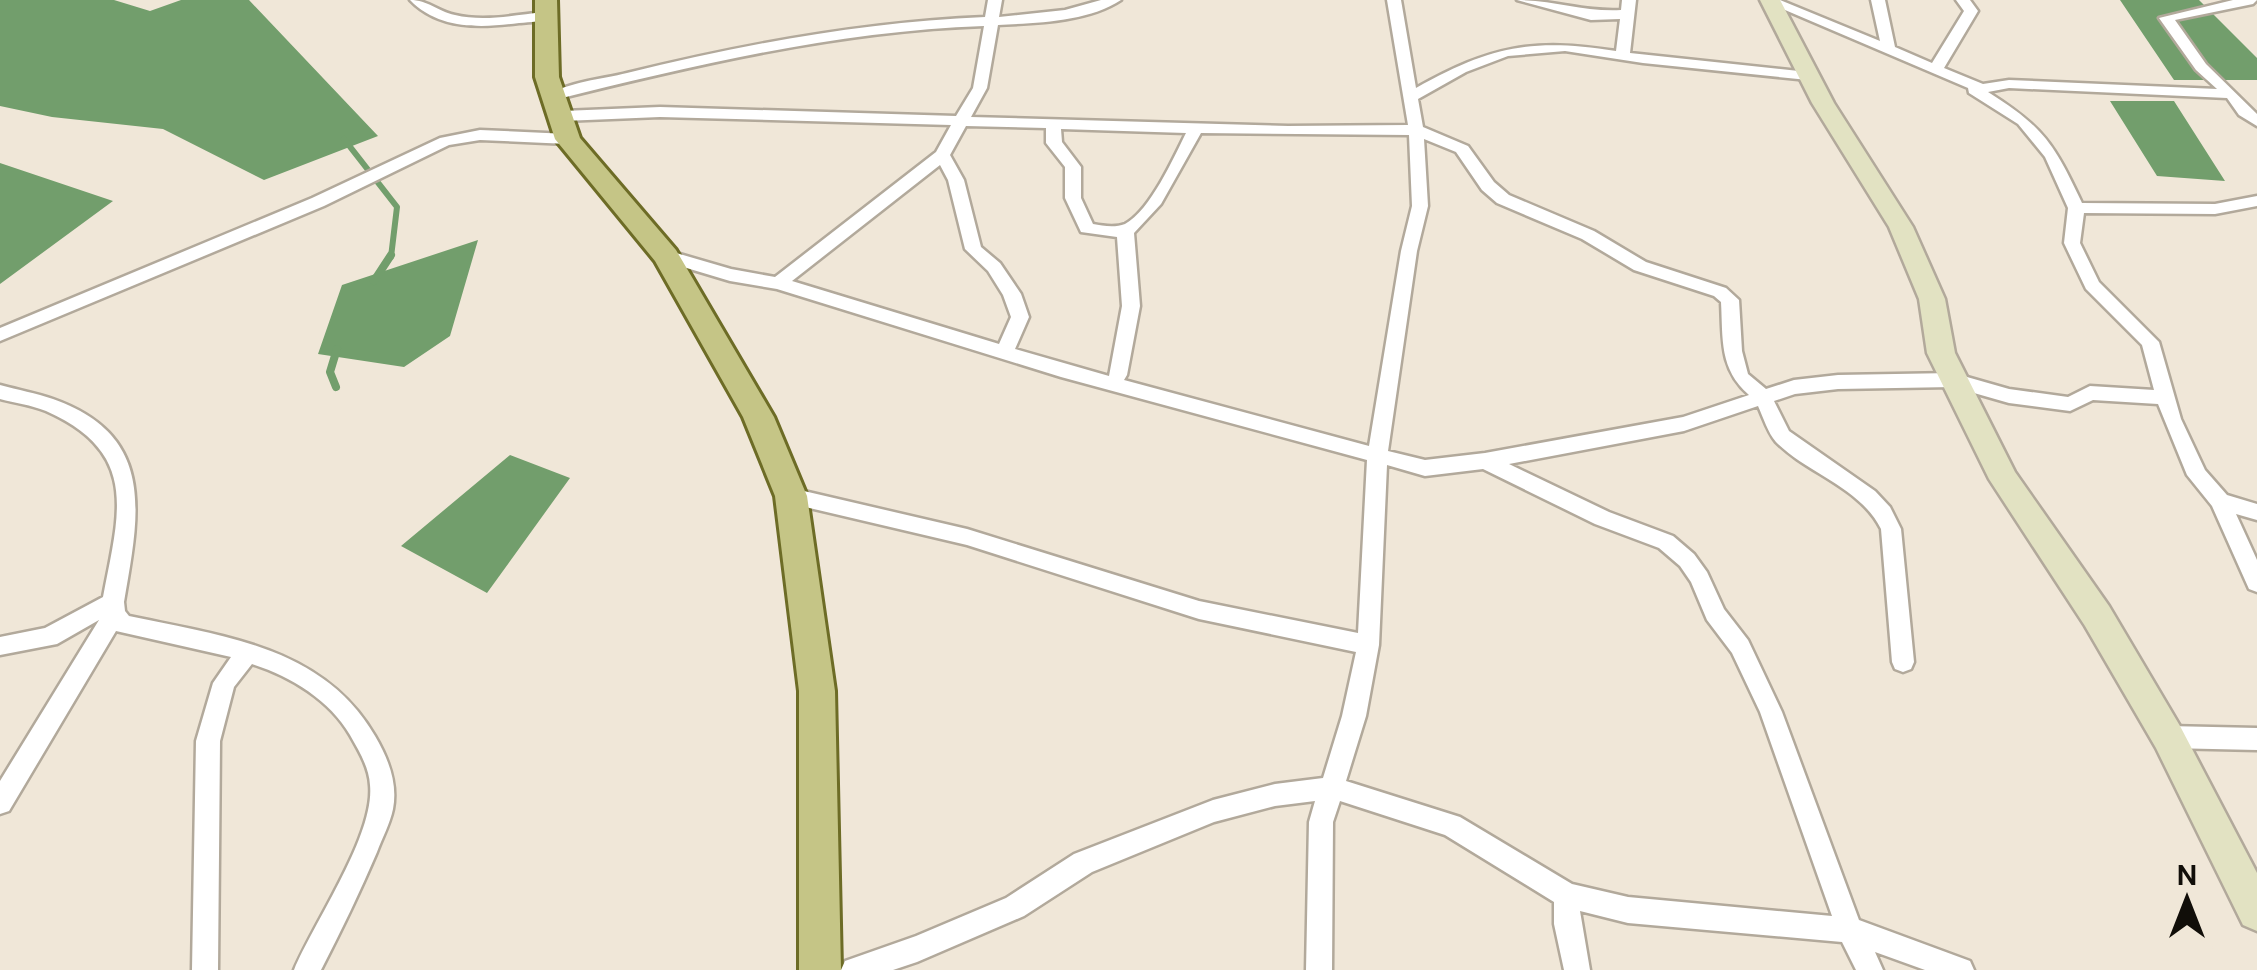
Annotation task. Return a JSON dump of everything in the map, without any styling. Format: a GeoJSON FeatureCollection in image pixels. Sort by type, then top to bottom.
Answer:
{"type":"FeatureCollection","features":[{"type":"Feature","properties":{"kind":"main road"},"geometry":{"type":"LineString","coordinates":[[545,8],[547,77],[562,117],[666,256],[758,417],[790,496],[817,691],[820,970]]}},
{"type":"Feature","properties":{"kind":"street"},"geometry":{"type":"LineString","coordinates":[[417,0],[426,8],[468,23],[545,8]]}},
{"type":"Feature","properties":{"kind":"street"},"geometry":{"type":"LineString","coordinates":[[778,282],[942,155],[980,88],[995,0]]}},
{"type":"Feature","properties":{"kind":"street"},"geometry":{"type":"LineString","coordinates":[[562,117],[639,73],[813,41],[912,26],[991,21],[1114,0]]}},
{"type":"Feature","properties":{"kind":"street"},"geometry":{"type":"LineString","coordinates":[[1319,970],[1321,822],[1354,716],[1368,646],[1377,458],[1409,252],[1420,206],[1416,130],[1394,0]]}},
{"type":"Feature","properties":{"kind":"street"},"geometry":{"type":"LineString","coordinates":[[1524,0],[1591,16],[1628,7],[1623,55]]}},
{"type":"Feature","properties":{"kind":"street"},"geometry":{"type":"LineString","coordinates":[[1878,0],[1888,47]]}},
{"type":"Feature","properties":{"kind":"street"},"geometry":{"type":"LineString","coordinates":[[1936,69],[1971,10],[1962,0]]}},
{"type":"Feature","properties":{"kind":"street"},"geometry":{"type":"LineString","coordinates":[[2254,0],[2166,18],[2202,67],[2257,121]]}},
{"type":"Feature","properties":{"kind":"street"},"geometry":{"type":"LineString","coordinates":[[1771,1],[1818,24],[1888,47],[1982,89]]}},
{"type":"Feature","properties":{"kind":"street"},"geometry":{"type":"LineString","coordinates":[[1771,1],[1808,76],[1901,227],[1932,300],[1941,353],[2004,479],[2097,616],[2168,738],[2257,912]]}},
{"type":"Feature","properties":{"kind":"street"},"geometry":{"type":"LineString","coordinates":[[1411,97],[1461,68],[1506,52],[1564,47],[1808,76]]}},
{"type":"Feature","properties":{"kind":"street"},"geometry":{"type":"LineString","coordinates":[[2231,94],[2008,84],[1974,90],[2024,121],[2052,156],[2076,208],[2072,243],[2092,285],[2150,342],[2164,398],[2197,475],[2220,501],[2257,582]]}},
{"type":"Feature","properties":{"kind":"street"},"geometry":{"type":"LineString","coordinates":[[0,335],[318,202],[445,140],[562,117],[660,112],[1196,128],[1416,130],[1462,150],[1488,186],[1502,198],[1588,235],[1640,266],[1727,297],[1733,305],[1730,322],[1736,370],[1763,397],[1782,436],[1883,512],[1890,529],[1903,662]]}},
{"type":"Feature","properties":{"kind":"street"},"geometry":{"type":"LineString","coordinates":[[1053,122],[1054,144],[1073,166],[1073,198],[1086,228],[1125,230],[1138,224],[1186,152],[1196,128]]}},
{"type":"Feature","properties":{"kind":"street"},"geometry":{"type":"LineString","coordinates":[[942,155],[956,180],[973,248],[994,268],[1012,294],[1020,317],[1005,350]]}},
{"type":"Feature","properties":{"kind":"street"},"geometry":{"type":"LineString","coordinates":[[2076,208],[2215,209],[2257,201]]}},
{"type":"Feature","properties":{"kind":"street"},"geometry":{"type":"LineString","coordinates":[[1118,375],[1131,306],[1125,230]]}},
{"type":"Feature","properties":{"kind":"street"},"geometry":{"type":"LineString","coordinates":[[666,256],[730,276],[778,282],[851,308],[1005,350],[1061,370],[1425,468],[1485,461],[1684,424],[1794,387],[1838,382],[1953,380],[2009,396],[2070,404],[2090,393],[2164,398]]}},
{"type":"Feature","properties":{"kind":"street"},"geometry":{"type":"LineString","coordinates":[[0,392],[50,404],[75,417],[115,450],[130,496],[113,609],[0,803]]}},
{"type":"Feature","properties":{"kind":"street"},"geometry":{"type":"LineString","coordinates":[[1485,461],[1602,518],[1666,542],[1687,560],[1700,578],[1715,614],[1740,646],[1766,698],[1850,930],[1870,970]]}},
{"type":"Feature","properties":{"kind":"street"},"geometry":{"type":"LineString","coordinates":[[790,496],[967,537],[1200,610],[1368,646]]}},
{"type":"Feature","properties":{"kind":"street"},"geometry":{"type":"LineString","coordinates":[[2220,501],[2257,512]]}},
{"type":"Feature","properties":{"kind":"street"},"geometry":{"type":"LineString","coordinates":[[0,646],[50,638],[113,609]]}},
{"type":"Feature","properties":{"kind":"street"},"geometry":{"type":"LineString","coordinates":[[113,609],[123,624],[248,652],[285,665],[315,682],[362,728],[383,779],[382,806],[346,896],[307,970]]}},
{"type":"Feature","properties":{"kind":"street"},"geometry":{"type":"LineString","coordinates":[[205,970],[208,740],[224,683],[248,652]]}},
{"type":"Feature","properties":{"kind":"street"},"geometry":{"type":"LineString","coordinates":[[2168,738],[2257,739]]}},
{"type":"Feature","properties":{"kind":"street"},"geometry":{"type":"LineString","coordinates":[[854,970],[917,949],[1016,907],[1082,863],[1213,811],[1275,795],[1334,788],[1451,825],[1567,895],[1628,910],[1850,930],[1961,970]]}},
{"type":"Feature","properties":{"kind":"street"},"geometry":{"type":"LineString","coordinates":[[1567,895],[1567,924],[1577,970]]}},
{"type":"Feature","properties":{"kind":"shaded area"},"geometry":{"type":"Polygon","coordinates":[[[0,0],[114,0],[150,11],[181,0],[249,0],[378,136],[264,180],[163,129],[52,117],[0,106],[0,0]]]}},
{"type":"Feature","properties":{"kind":"shaded area"},"geometry":{"type":"Polygon","coordinates":[[[2120,0],[2199,0],[2257,58],[2257,80],[2174,80],[2120,0]]]}},
{"type":"Feature","properties":{"kind":"shaded area"},"geometry":{"type":"Polygon","coordinates":[[[2110,101],[2174,101],[2225,181],[2157,176],[2110,101]]]}},
{"type":"Feature","properties":{"kind":"shaded area"},"geometry":{"type":"Polygon","coordinates":[[[0,163],[113,201],[0,284],[0,163]]]}},
{"type":"Feature","properties":{"kind":"shaded area"},"geometry":{"type":"Polygon","coordinates":[[[478,240],[450,336],[404,367],[318,354],[342,285],[478,240]]]}},
{"type":"Feature","properties":{"kind":"shaded area"},"geometry":{"type":"Polygon","coordinates":[[[510,455],[570,478],[487,593],[401,546],[510,455]]]}},
{"type":"Feature","properties":{"kind":"waterway"},"geometry":{"type":"LineString","coordinates":[[344,139],[397,207],[391,257]]}},
{"type":"Feature","properties":{"kind":"waterway"},"geometry":{"type":"LineString","coordinates":[[374,281],[391,255]]}},
{"type":"Feature","properties":{"kind":"waterway"},"geometry":{"type":"LineString","coordinates":[[336,387],[330,372],[337,349]]}}]}
